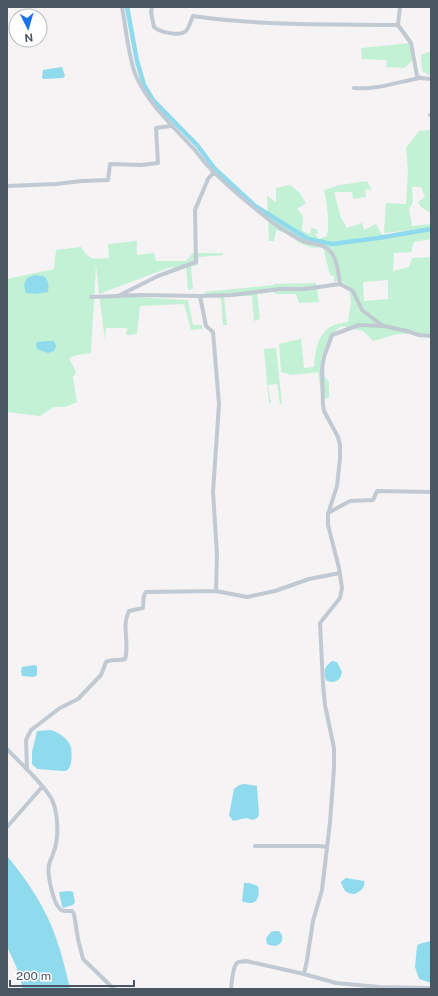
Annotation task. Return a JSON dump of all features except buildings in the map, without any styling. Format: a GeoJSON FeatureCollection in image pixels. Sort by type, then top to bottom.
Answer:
{"type":"FeatureCollection","features":[{"type":"Feature","properties":{"kind":"street"},"geometry":{"type":"LineString","coordinates":[[122,7],[131,57],[136,75],[149,99],[171,126],[230,187],[272,222],[303,240],[323,246],[332,252],[337,267],[340,284]]}},
{"type":"Feature","properties":{"kind":"street"},"geometry":{"type":"LineString","coordinates":[[152,7],[154,27],[166,33],[181,33],[185,31],[193,16],[222,20],[268,23],[398,25]]}},
{"type":"Feature","properties":{"kind":"street"},"geometry":{"type":"LineString","coordinates":[[400,7],[398,25],[411,43],[417,76],[421,78]]}},
{"type":"Feature","properties":{"kind":"street"},"geometry":{"type":"LineString","coordinates":[[354,88],[377,88],[405,80],[421,78],[431,79]]}},
{"type":"Feature","properties":{"kind":"street"},"geometry":{"type":"LineString","coordinates":[[7,186],[108,180],[110,164],[141,165],[158,163],[156,128],[171,126]]}},
{"type":"Feature","properties":{"kind":"street"},"geometry":{"type":"LineString","coordinates":[[118,296],[158,276],[196,262],[195,210],[208,179],[214,172]]}},
{"type":"Feature","properties":{"kind":"street"},"geometry":{"type":"LineString","coordinates":[[91,297],[140,295],[232,295],[280,289],[306,289],[340,284],[353,290],[362,310],[384,326]]}},
{"type":"Feature","properties":{"kind":"street"},"geometry":{"type":"LineString","coordinates":[[200,296],[206,326],[213,332],[219,404],[213,492],[217,554],[216,591]]}},
{"type":"Feature","properties":{"kind":"street"},"geometry":{"type":"LineString","coordinates":[[304,974],[313,921],[322,890],[332,796],[334,748],[325,705],[320,623],[340,598],[342,588],[340,573],[330,536],[328,514],[337,486],[340,445],[338,437],[323,408],[322,370],[324,357],[332,335],[359,325],[384,326],[418,335],[431,336]]}},
{"type":"Feature","properties":{"kind":"street"},"geometry":{"type":"LineString","coordinates":[[328,514],[350,501],[373,500],[377,491],[431,492]]}},
{"type":"Feature","properties":{"kind":"street"},"geometry":{"type":"LineString","coordinates":[[27,770],[26,740],[31,730],[60,708],[78,699],[101,675],[106,662],[109,660],[125,659],[127,654],[126,616],[129,611],[143,608],[143,596],[146,592],[216,591],[247,597],[275,591],[309,579],[340,573]]}},
{"type":"Feature","properties":{"kind":"street"},"geometry":{"type":"LineString","coordinates":[[7,749],[50,795],[54,803],[57,824],[56,844],[49,864],[49,874],[57,904],[62,911],[72,911],[74,914],[83,959],[114,989]]}},
{"type":"Feature","properties":{"kind":"street"},"geometry":{"type":"LineString","coordinates":[[7,827],[42,787]]}},
{"type":"Feature","properties":{"kind":"street"},"geometry":{"type":"LineString","coordinates":[[254,846],[327,847]]}},
{"type":"Feature","properties":{"kind":"street"},"geometry":{"type":"LineString","coordinates":[[231,989],[234,967],[240,962],[261,964],[336,983],[379,987],[431,988]]}},
{"type":"Feature","properties":{"kind":"green space"},"geometry":{"type":"Polygon","coordinates":[[[411,43],[413,57],[410,63],[404,68],[386,67],[387,60],[362,59],[361,48],[411,43]]]}},
{"type":"Feature","properties":{"kind":"green space"},"geometry":{"type":"Polygon","coordinates":[[[431,51],[431,76],[422,71],[421,55],[431,51]]]}},
{"type":"Feature","properties":{"kind":"green space"},"geometry":{"type":"Polygon","coordinates":[[[431,130],[431,213],[421,207],[418,202],[425,197],[421,187],[412,187],[413,202],[409,209],[412,226],[431,224],[431,228],[384,233],[386,203],[406,204],[408,171],[406,148],[419,131],[431,130]]]}},
{"type":"Feature","properties":{"kind":"green space"},"geometry":{"type":"Polygon","coordinates":[[[367,181],[372,190],[365,189],[366,197],[353,199],[352,192],[334,192],[341,218],[347,228],[362,223],[364,230],[376,224],[383,237],[431,229],[431,239],[414,242],[411,252],[394,253],[393,271],[409,267],[412,258],[431,257],[431,336],[397,334],[373,341],[363,331],[341,326],[331,335],[329,345],[321,358],[325,369],[324,376],[329,382],[329,398],[322,399],[318,372],[292,375],[281,372],[279,344],[301,339],[304,368],[314,367],[316,350],[322,335],[332,326],[348,322],[351,302],[349,287],[339,279],[334,283],[334,276],[330,275],[323,247],[313,248],[297,242],[295,236],[276,230],[274,241],[269,241],[267,196],[276,202],[276,188],[290,185],[300,193],[306,203],[297,209],[303,216],[302,231],[310,234],[311,228],[317,229],[318,234],[314,233],[319,239],[327,236],[328,230],[328,213],[324,190],[340,185],[367,181]],[[388,280],[363,282],[364,301],[388,299],[388,280]]]}},
{"type":"Feature","properties":{"kind":"green space"},"geometry":{"type":"Polygon","coordinates":[[[137,241],[137,255],[154,253],[156,261],[186,261],[193,253],[223,253],[223,255],[199,257],[198,265],[191,266],[193,289],[188,290],[186,266],[168,268],[99,294],[96,265],[91,353],[69,358],[76,372],[73,377],[77,402],[65,407],[54,407],[40,416],[7,412],[7,279],[54,269],[56,250],[81,247],[90,257],[100,259],[109,258],[108,244],[137,241]]]}},
{"type":"Feature","properties":{"kind":"green space"},"geometry":{"type":"Polygon","coordinates":[[[316,283],[319,302],[299,303],[296,294],[275,294],[274,292],[257,294],[260,319],[254,321],[252,296],[224,296],[227,325],[223,325],[221,299],[207,295],[204,292],[274,284],[316,283]]]}},
{"type":"Feature","properties":{"kind":"green space"},"geometry":{"type":"Polygon","coordinates":[[[99,295],[188,300],[193,325],[202,325],[202,329],[191,330],[184,304],[140,306],[137,334],[126,335],[127,328],[106,328],[105,340],[99,295]]]}},
{"type":"Feature","properties":{"kind":"green space"},"geometry":{"type":"Polygon","coordinates":[[[276,348],[282,403],[280,404],[277,384],[268,385],[271,403],[269,403],[264,349],[276,348]]]}},
{"type":"Feature","properties":{"kind":"water"},"geometry":{"type":"Polygon","coordinates":[[[62,67],[65,76],[63,78],[42,78],[43,70],[62,67]]]}},
{"type":"Feature","properties":{"kind":"water"},"geometry":{"type":"Polygon","coordinates":[[[34,275],[44,276],[46,278],[48,283],[48,292],[36,294],[26,293],[24,285],[27,278],[34,275]]]}},
{"type":"Feature","properties":{"kind":"water"},"geometry":{"type":"Polygon","coordinates":[[[54,341],[56,346],[54,351],[48,353],[37,349],[37,342],[54,341]]]}},
{"type":"Feature","properties":{"kind":"water"},"geometry":{"type":"Polygon","coordinates":[[[332,661],[337,662],[342,672],[339,679],[334,682],[326,680],[325,674],[326,667],[332,661]]]}},
{"type":"Feature","properties":{"kind":"water"},"geometry":{"type":"Polygon","coordinates":[[[37,666],[37,675],[34,677],[22,676],[22,667],[37,666]]]}},
{"type":"Feature","properties":{"kind":"water"},"geometry":{"type":"Polygon","coordinates":[[[51,730],[63,737],[70,745],[72,752],[71,760],[70,766],[66,771],[37,769],[32,764],[32,752],[37,731],[51,730]]]}},
{"type":"Feature","properties":{"kind":"water"},"geometry":{"type":"Polygon","coordinates":[[[245,784],[257,786],[259,815],[253,820],[246,818],[233,821],[229,815],[234,789],[239,785],[245,784]]]}},
{"type":"Feature","properties":{"kind":"water"},"geometry":{"type":"Polygon","coordinates":[[[7,856],[29,885],[47,916],[60,950],[70,989],[23,989],[16,966],[7,947],[7,856]]]}},
{"type":"Feature","properties":{"kind":"water"},"geometry":{"type":"Polygon","coordinates":[[[346,878],[364,881],[364,887],[355,894],[347,893],[341,882],[346,878]]]}},
{"type":"Feature","properties":{"kind":"water"},"geometry":{"type":"Polygon","coordinates":[[[244,883],[258,886],[259,895],[256,901],[247,903],[242,901],[244,883]]]}},
{"type":"Feature","properties":{"kind":"water"},"geometry":{"type":"Polygon","coordinates":[[[59,892],[73,892],[75,902],[73,905],[63,908],[59,892]]]}},
{"type":"Feature","properties":{"kind":"water"},"geometry":{"type":"Polygon","coordinates":[[[279,931],[282,935],[282,941],[276,946],[267,944],[266,938],[271,932],[279,931]]]}},
{"type":"Feature","properties":{"kind":"water"},"geometry":{"type":"Polygon","coordinates":[[[431,941],[431,983],[419,979],[415,967],[417,946],[419,944],[431,941]]]}},
{"type":"Feature","properties":{"kind":"waterway"},"geometry":{"type":"LineString","coordinates":[[127,7],[137,61],[144,85],[153,100],[197,145],[215,169],[255,206],[308,239],[332,244],[431,229]]}}]}
